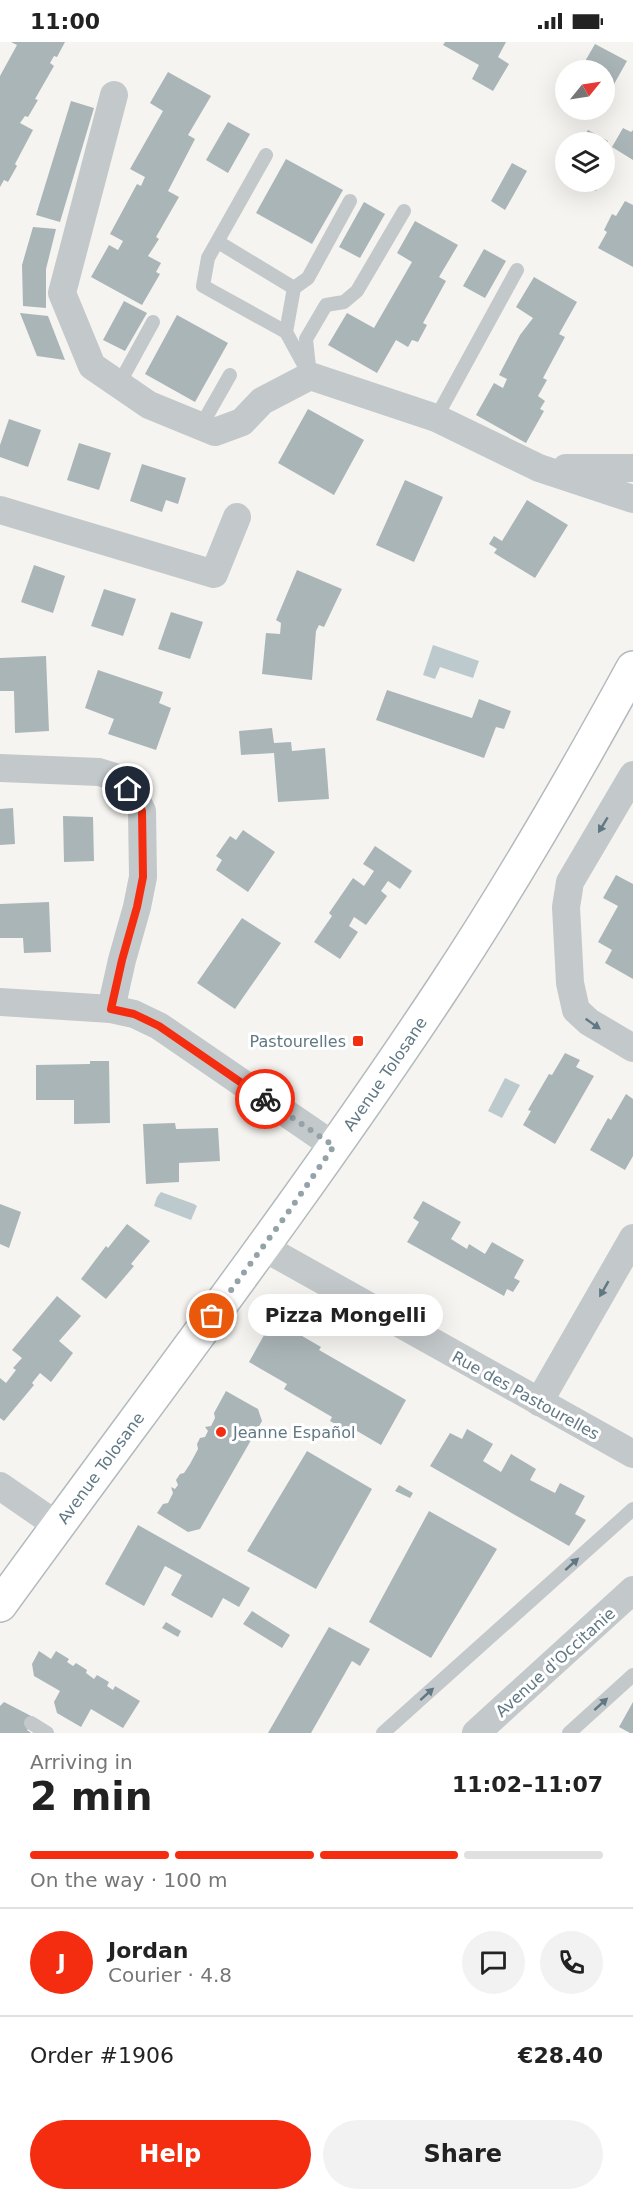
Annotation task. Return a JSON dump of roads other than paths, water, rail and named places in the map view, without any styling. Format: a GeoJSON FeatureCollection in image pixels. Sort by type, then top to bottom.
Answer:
{"type":"FeatureCollection","features":[{"type":"Feature","properties":{"kind":"main road","name":"Avenue Tolosane"},"geometry":{"type":"LineString","coordinates":[[0,1605],[263,1248],[441,991],[562,795],[633,668]]}},
{"type":"Feature","properties":{"kind":"street"},"geometry":{"type":"LineString","coordinates":[[114,95],[62,293],[92,366],[149,405],[215,432],[242,422],[262,401],[310,376],[436,418],[539,468],[633,499]]}},
{"type":"Feature","properties":{"kind":"street"},"geometry":{"type":"LineString","coordinates":[[539,468],[633,468]]}},
{"type":"Feature","properties":{"kind":"street"},"geometry":{"type":"LineString","coordinates":[[0,510],[214,574],[237,516]]}},
{"type":"Feature","properties":{"kind":"street"},"geometry":{"type":"LineString","coordinates":[[0,768],[99,772],[121,779],[142,811],[143,877],[111,1009]]}},
{"type":"Feature","properties":{"kind":"street"},"geometry":{"type":"LineString","coordinates":[[633,775],[570,882],[566,907],[570,983],[576,1010],[588,1022],[633,1048]]}},
{"type":"Feature","properties":{"kind":"street"},"geometry":{"type":"LineString","coordinates":[[0,1002],[111,1009],[134,1014],[159,1026],[334,1146]]}},
{"type":"Feature","properties":{"kind":"street"},"geometry":{"type":"LineString","coordinates":[[539,1402],[633,1238]]}},
{"type":"Feature","properties":{"kind":"street","name":"Rue des Pastourelles"},"geometry":{"type":"LineString","coordinates":[[263,1248],[633,1454]]}},
{"type":"Feature","properties":{"kind":"street"},"geometry":{"type":"LineString","coordinates":[[0,1486],[58,1526]]}},
{"type":"Feature","properties":{"kind":"street","name":"Avenue d'Occitanie"},"geometry":{"type":"LineString","coordinates":[[483,1731],[633,1590]]}},
{"type":"Feature","properties":{"kind":"lane"},"geometry":{"type":"LineString","coordinates":[[266,155],[208,258],[203,286],[286,332],[310,376]]}},
{"type":"Feature","properties":{"kind":"lane"},"geometry":{"type":"LineString","coordinates":[[286,332],[294,288],[308,278],[350,201]]}},
{"type":"Feature","properties":{"kind":"lane"},"geometry":{"type":"LineString","coordinates":[[310,376],[306,339],[326,305],[344,303],[357,291],[404,211]]}},
{"type":"Feature","properties":{"kind":"lane"},"geometry":{"type":"LineString","coordinates":[[218,242],[294,288]]}},
{"type":"Feature","properties":{"kind":"lane"},"geometry":{"type":"LineString","coordinates":[[436,418],[517,270]]}},
{"type":"Feature","properties":{"kind":"lane"},"geometry":{"type":"LineString","coordinates":[[119,384],[153,322]]}},
{"type":"Feature","properties":{"kind":"lane"},"geometry":{"type":"LineString","coordinates":[[201,426],[230,375]]}},
{"type":"Feature","properties":{"kind":"lane"},"geometry":{"type":"LineString","coordinates":[[383,1733],[633,1509]]}},
{"type":"Feature","properties":{"kind":"lane"},"geometry":{"type":"LineString","coordinates":[[569,1733],[633,1675]]}},
{"type":"Feature","properties":{"kind":"lane"},"geometry":{"type":"LineString","coordinates":[[32,1723],[47,1733]]}},
{"type":"Feature","properties":{"kind":"place","name":"Pastourelles"},"geometry":{"type":"Point","coordinates":[358,1041]}},
{"type":"Feature","properties":{"kind":"place","name":"Pizza Mongelli"},"geometry":{"type":"Point","coordinates":[212,1316]}},
{"type":"Feature","properties":{"kind":"place","name":"Jeanne Español"},"geometry":{"type":"Point","coordinates":[221,1432]}}]}
